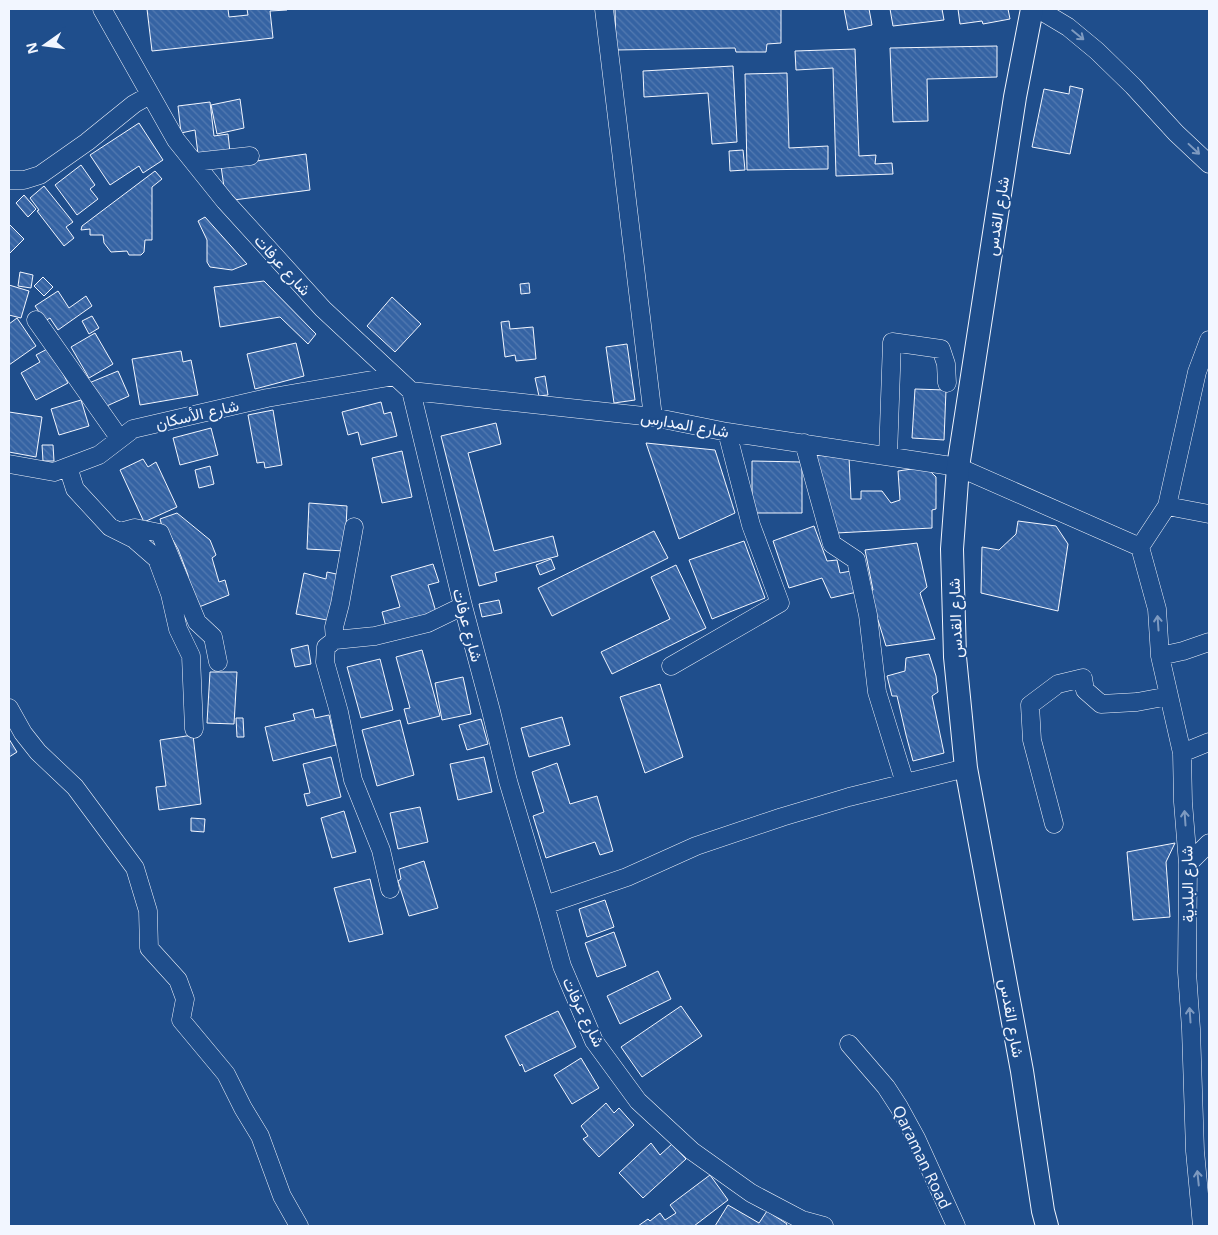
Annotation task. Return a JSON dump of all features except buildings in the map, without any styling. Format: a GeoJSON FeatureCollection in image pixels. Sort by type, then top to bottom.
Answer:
{"type":"FeatureCollection","features":[{"type":"Feature","properties":{"kind":"main road","name":"شارع القدس"},"geometry":{"type":"LineString","coordinates":[[1032,9],[1015,96],[958,467],[952,550],[955,657],[966,768],[1022,1071],[1043,1221]]}},
{"type":"Feature","properties":{"kind":"street","name":"شارع عرفات"},"geometry":{"type":"LineString","coordinates":[[102,9],[176,140],[225,201],[323,309],[411,391],[508,781],[562,966],[594,1041],[638,1101],[692,1151],[751,1193],[799,1223],[824,1226]]}},
{"type":"Feature","properties":{"kind":"street"},"geometry":{"type":"LineString","coordinates":[[604,9],[653,417]]}},
{"type":"Feature","properties":{"kind":"street"},"geometry":{"type":"LineString","coordinates":[[1038,9],[1068,27],[1097,51],[1133,86],[1176,133],[1209,164]]}},
{"type":"Feature","properties":{"kind":"street"},"geometry":{"type":"LineString","coordinates":[[9,180],[24,180],[40,175],[87,142],[134,104],[150,95]]}},
{"type":"Feature","properties":{"kind":"street"},"geometry":{"type":"LineString","coordinates":[[194,162],[250,156]]}},
{"type":"Feature","properties":{"kind":"street"},"geometry":{"type":"LineString","coordinates":[[36,320],[120,439]]}},
{"type":"Feature","properties":{"kind":"street"},"geometry":{"type":"LineString","coordinates":[[1140,547],[1167,506],[1197,372],[1209,340]]}},
{"type":"Feature","properties":{"kind":"street"},"geometry":{"type":"LineString","coordinates":[[888,456],[892,342],[941,349],[946,364],[947,383]]}},
{"type":"Feature","properties":{"kind":"street","name":"شارع الأسكان"},"geometry":{"type":"LineString","coordinates":[[9,464],[54,472],[99,455],[133,429],[267,398],[395,376]]}},
{"type":"Feature","properties":{"kind":"street","name":"شارع المدارس"},"geometry":{"type":"LineString","coordinates":[[411,391],[653,417],[727,432],[958,467],[1140,547]]}},
{"type":"Feature","properties":{"kind":"street"},"geometry":{"type":"LineString","coordinates":[[671,666],[780,603],[751,525],[727,432]]}},
{"type":"Feature","properties":{"kind":"street"},"geometry":{"type":"LineString","coordinates":[[804,443],[832,544],[856,560],[868,615],[877,692],[905,783]]}},
{"type":"Feature","properties":{"kind":"street"},"geometry":{"type":"LineString","coordinates":[[68,467],[75,489],[110,527],[134,539],[157,559],[170,594],[178,629],[191,656],[194,729]]}},
{"type":"Feature","properties":{"kind":"street"},"geometry":{"type":"LineString","coordinates":[[1167,506],[1209,514]]}},
{"type":"Feature","properties":{"kind":"street"},"geometry":{"type":"LineString","coordinates":[[335,640],[334,627],[354,527]]}},
{"type":"Feature","properties":{"kind":"street"},"geometry":{"type":"LineString","coordinates":[[120,532],[135,528],[160,533],[197,622],[213,636],[218,662]]}},
{"type":"Feature","properties":{"kind":"street","name":"شارع البلدية"},"geometry":{"type":"LineString","coordinates":[[1140,547],[1157,609],[1160,656],[1182,753],[1188,864],[1187,972],[1202,1150],[1202,1226]]}},
{"type":"Feature","properties":{"kind":"street"},"geometry":{"type":"LineString","coordinates":[[390,889],[381,850],[353,780],[339,712],[325,662],[326,646],[335,640],[375,636],[428,623],[463,606]]}},
{"type":"Feature","properties":{"kind":"street"},"geometry":{"type":"LineString","coordinates":[[1160,656],[1183,651],[1209,642]]}},
{"type":"Feature","properties":{"kind":"street"},"geometry":{"type":"LineString","coordinates":[[1054,824],[1032,740],[1030,705],[1058,684],[1083,678],[1085,690],[1101,704],[1136,702],[1169,696]]}},
{"type":"Feature","properties":{"kind":"street"},"geometry":{"type":"LineString","coordinates":[[9,708],[23,733],[38,752],[75,787],[135,868],[148,911],[149,948],[178,980],[185,999],[181,1020],[226,1074],[260,1136],[282,1196],[299,1226]]}},
{"type":"Feature","properties":{"kind":"street"},"geometry":{"type":"LineString","coordinates":[[1182,753],[1209,742]]}},
{"type":"Feature","properties":{"kind":"street"},"geometry":{"type":"LineString","coordinates":[[545,905],[628,877],[696,846],[773,820],[849,797],[966,768]]}},
{"type":"Feature","properties":{"kind":"street"},"geometry":{"type":"LineString","coordinates":[[1188,864],[1209,843]]}},
{"type":"Feature","properties":{"kind":"street","name":"Qaraman Road"},"geometry":{"type":"LineString","coordinates":[[849,1044],[886,1087],[899,1107],[916,1138],[956,1226]]}}]}
